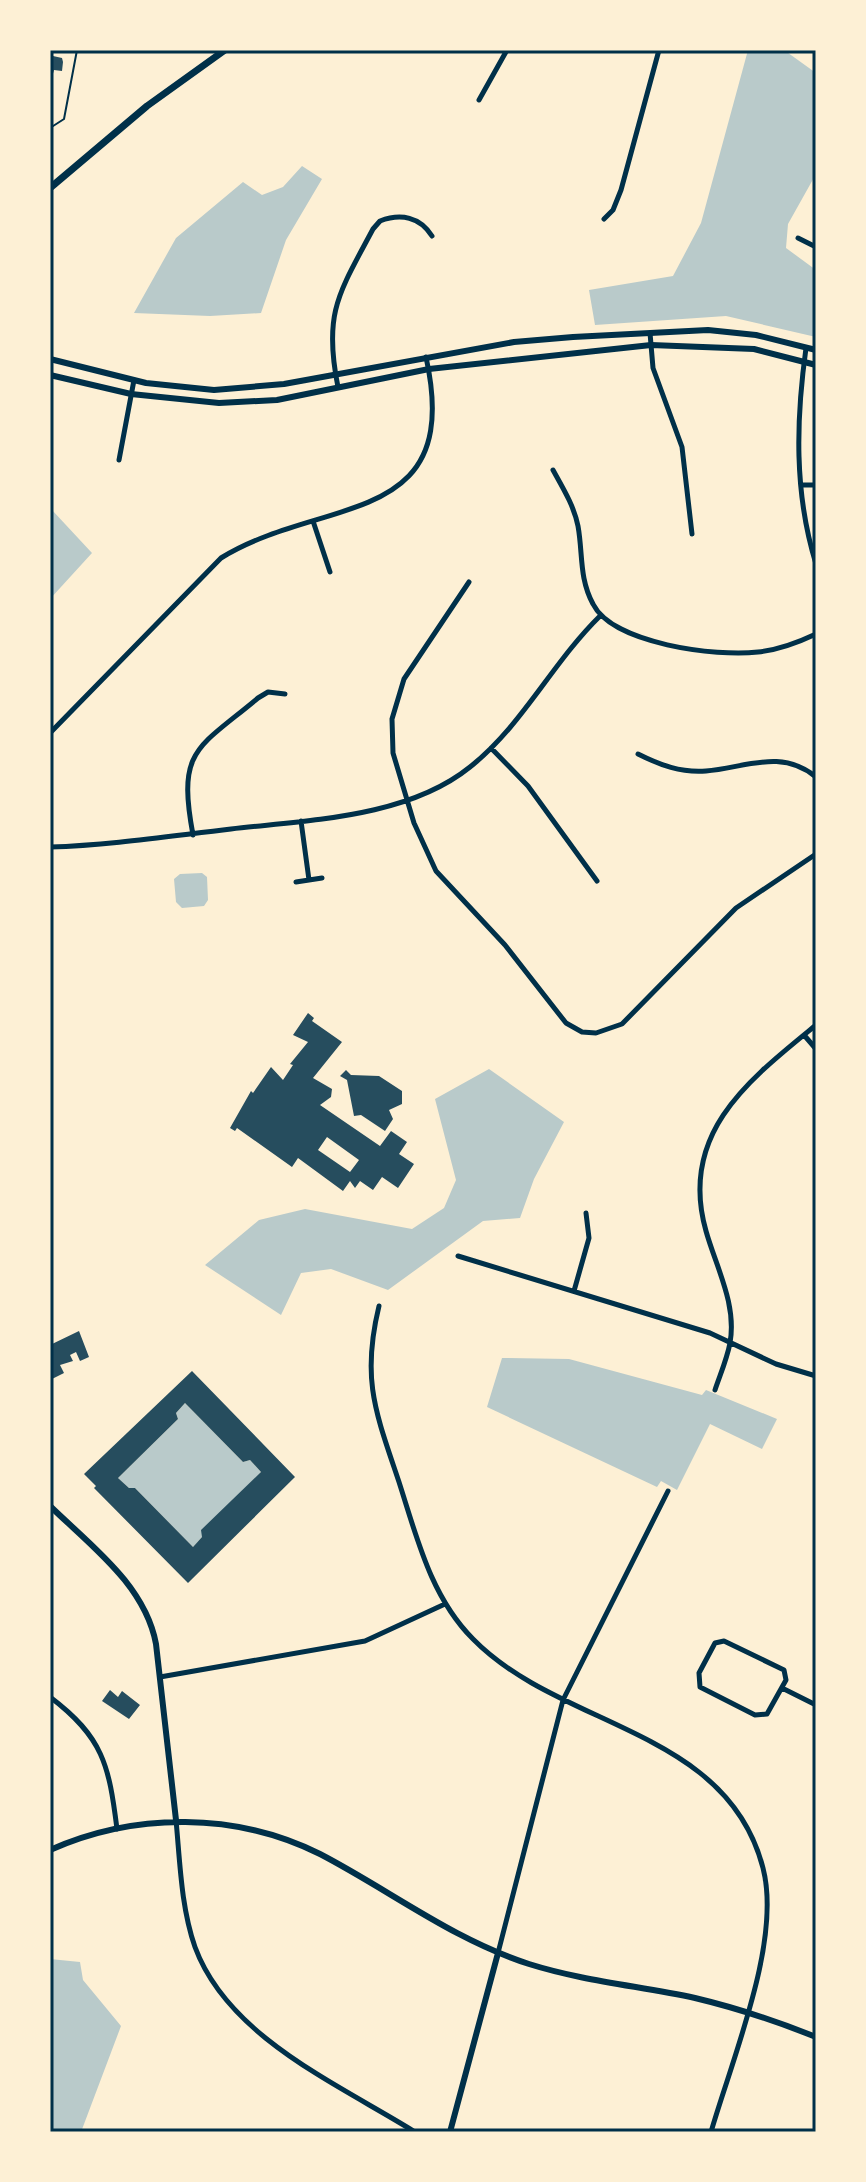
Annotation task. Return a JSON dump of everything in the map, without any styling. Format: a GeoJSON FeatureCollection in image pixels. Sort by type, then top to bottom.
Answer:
{"type":"FeatureCollection","features":[{"type":"Feature","properties":{"kind":"main road"},"geometry":{"type":"LineString","coordinates":[[50,188],[147,106],[225,50]]}},
{"type":"Feature","properties":{"kind":"street"},"geometry":{"type":"LineString","coordinates":[[479,100],[507,50]]}},
{"type":"Feature","properties":{"kind":"street"},"geometry":{"type":"LineString","coordinates":[[604,219],[619,197],[659,50]]}},
{"type":"Feature","properties":{"kind":"street"},"geometry":{"type":"LineString","coordinates":[[338,387],[330,347],[332,316],[373,229],[380,221],[402,217],[423,224],[432,236]]}},
{"type":"Feature","properties":{"kind":"street"},"geometry":{"type":"LineString","coordinates":[[798,238],[816,247]]}},
{"type":"Feature","properties":{"kind":"street"},"geometry":{"type":"LineString","coordinates":[[50,359],[134,380],[193,388],[238,389],[514,342],[708,330],[744,333],[816,350]]}},
{"type":"Feature","properties":{"kind":"street"},"geometry":{"type":"LineString","coordinates":[[650,333],[656,379],[682,447],[692,534]]}},
{"type":"Feature","properties":{"kind":"street"},"geometry":{"type":"LineString","coordinates":[[50,375],[131,394],[189,402],[242,403],[429,369],[651,345],[754,349],[816,365]]}},
{"type":"Feature","properties":{"kind":"street"},"geometry":{"type":"LineString","coordinates":[[806,348],[798,414],[801,485],[806,526],[816,564]]}},
{"type":"Feature","properties":{"kind":"street"},"geometry":{"type":"LineString","coordinates":[[50,733],[221,558],[374,500],[403,483],[416,469],[428,448],[434,424],[426,356]]}},
{"type":"Feature","properties":{"kind":"street"},"geometry":{"type":"LineString","coordinates":[[119,460],[134,380]]}},
{"type":"Feature","properties":{"kind":"street"},"geometry":{"type":"LineString","coordinates":[[553,470],[574,512],[582,575],[600,616],[634,636],[729,653],[774,650],[816,634]]}},
{"type":"Feature","properties":{"kind":"street"},"geometry":{"type":"LineString","coordinates":[[801,485],[816,485]]}},
{"type":"Feature","properties":{"kind":"street"},"geometry":{"type":"LineString","coordinates":[[313,521],[330,572]]}},
{"type":"Feature","properties":{"kind":"street"},"geometry":{"type":"LineString","coordinates":[[469,582],[416,660],[397,698],[391,730],[393,753],[423,848],[446,885],[505,945],[555,1012],[568,1024],[589,1033],[610,1031],[622,1024],[719,923],[756,893],[816,854]]}},
{"type":"Feature","properties":{"kind":"street"},"geometry":{"type":"LineString","coordinates":[[50,847],[124,844],[301,821],[367,811],[406,799],[453,779],[491,748],[567,651],[600,616]]}},
{"type":"Feature","properties":{"kind":"street"},"geometry":{"type":"LineString","coordinates":[[193,835],[186,783],[192,759],[258,698],[268,692],[285,694]]}},
{"type":"Feature","properties":{"kind":"street"},"geometry":{"type":"LineString","coordinates":[[491,748],[519,774],[597,881]]}},
{"type":"Feature","properties":{"kind":"street"},"geometry":{"type":"LineString","coordinates":[[638,754],[670,768],[695,771],[768,760],[802,767],[816,777]]}},
{"type":"Feature","properties":{"kind":"street"},"geometry":{"type":"LineString","coordinates":[[301,821],[309,880]]}},
{"type":"Feature","properties":{"kind":"street"},"geometry":{"type":"LineString","coordinates":[[296,882],[322,878]]}},
{"type":"Feature","properties":{"kind":"street"},"geometry":{"type":"LineString","coordinates":[[715,1390],[730,1342],[725,1289],[703,1215],[705,1157],[722,1115],[739,1091],[816,1025]]}},
{"type":"Feature","properties":{"kind":"street"},"geometry":{"type":"LineString","coordinates":[[804,1035],[816,1049]]}},
{"type":"Feature","properties":{"kind":"street"},"geometry":{"type":"LineString","coordinates":[[574,1291],[589,1238],[586,1213]]}},
{"type":"Feature","properties":{"kind":"street"},"geometry":{"type":"LineString","coordinates":[[458,1256],[730,1342],[776,1364],[816,1376]]}},
{"type":"Feature","properties":{"kind":"street"},"geometry":{"type":"LineString","coordinates":[[379,1306],[369,1345],[370,1382],[420,1545],[445,1604],[463,1629],[492,1656],[563,1700],[696,1767],[722,1791],[743,1821],[763,1866],[768,1898],[765,1940],[711,2132]]}},
{"type":"Feature","properties":{"kind":"street"},"geometry":{"type":"LineString","coordinates":[[450,2132],[563,1700],[668,1491]]}},
{"type":"Feature","properties":{"kind":"street"},"geometry":{"type":"LineString","coordinates":[[50,1506],[137,1597],[154,1634],[190,1930],[203,1966],[227,2001],[260,2034],[415,2132]]}},
{"type":"Feature","properties":{"kind":"street"},"geometry":{"type":"LineString","coordinates":[[160,1677],[365,1641],[445,1604]]}},
{"type":"Feature","properties":{"kind":"street"},"geometry":{"type":"LineString","coordinates":[[724,1641],[784,1670],[786,1677],[782,1688],[770,1711],[759,1715],[702,1688],[698,1679],[715,1643],[724,1641]]}},
{"type":"Feature","properties":{"kind":"street"},"geometry":{"type":"LineString","coordinates":[[782,1688],[816,1705]]}},
{"type":"Feature","properties":{"kind":"street"},"geometry":{"type":"LineString","coordinates":[[50,1697],[77,1718],[99,1746],[108,1767],[117,1830]]}},
{"type":"Feature","properties":{"kind":"street"},"geometry":{"type":"LineString","coordinates":[[50,1850],[117,1830],[176,1820],[245,1828],[301,1845],[429,1920],[498,1953],[571,1976],[746,2012],[816,2037]]}},
{"type":"Feature","properties":{"kind":"lane"},"geometry":{"type":"LineString","coordinates":[[50,128],[64,119],[77,50]]}},
{"type":"Feature","properties":{"kind":"shaded area"},"geometry":{"type":"Polygon","coordinates":[[[748,50],[784,50],[816,73],[816,174],[788,224],[786,248],[816,270],[816,337],[726,316],[595,325],[589,290],[673,276],[701,223],[748,50]]]}},
{"type":"Feature","properties":{"kind":"shaded area"},"geometry":{"type":"Polygon","coordinates":[[[302,166],[322,179],[286,240],[261,313],[210,316],[134,313],[176,238],[243,182],[262,195],[283,187],[302,166]]]}},
{"type":"Feature","properties":{"kind":"shaded area"},"geometry":{"type":"Polygon","coordinates":[[[52,510],[92,553],[50,599],[50,512],[52,510]]]}},
{"type":"Feature","properties":{"kind":"shaded area"},"geometry":{"type":"Polygon","coordinates":[[[202,873],[207,877],[208,900],[204,906],[182,908],[176,902],[174,879],[180,874],[202,873]]]}},
{"type":"Feature","properties":{"kind":"shaded area"},"geometry":{"type":"Polygon","coordinates":[[[489,1069],[564,1122],[534,1179],[520,1218],[483,1221],[388,1290],[331,1269],[301,1273],[281,1315],[205,1265],[259,1220],[305,1209],[412,1229],[444,1208],[456,1180],[435,1099],[489,1069]]]}},
{"type":"Feature","properties":{"kind":"shaded area"},"geometry":{"type":"Polygon","coordinates":[[[502,1358],[569,1359],[702,1395],[706,1390],[777,1419],[762,1449],[710,1424],[677,1490],[661,1481],[657,1487],[487,1407],[502,1358]]]}},
{"type":"Feature","properties":{"kind":"shaded area"},"geometry":{"type":"Polygon","coordinates":[[[185,1403],[243,1462],[250,1460],[261,1472],[202,1530],[202,1537],[193,1547],[135,1488],[129,1488],[118,1478],[178,1419],[176,1413],[185,1403]]]}},
{"type":"Feature","properties":{"kind":"shaded area"},"geometry":{"type":"Polygon","coordinates":[[[50,1959],[80,1962],[83,1980],[121,2026],[81,2132],[50,2132],[50,1959]]]}},
{"type":"Feature","properties":{"kind":"building"},"geometry":{"type":"Polygon","coordinates":[[[53,56],[62,58],[63,62],[62,71],[54,70],[51,81],[53,56]]]}},
{"type":"Feature","properties":{"kind":"building"},"geometry":{"type":"Polygon","coordinates":[[[308,1013],[314,1018],[312,1021],[342,1042],[313,1078],[332,1089],[331,1097],[320,1105],[380,1146],[391,1131],[407,1142],[399,1154],[414,1164],[398,1188],[382,1177],[373,1190],[360,1181],[355,1188],[350,1181],[343,1191],[298,1158],[292,1167],[237,1128],[235,1131],[230,1128],[251,1091],[253,1093],[271,1067],[283,1080],[293,1065],[290,1064],[308,1042],[293,1035],[308,1013]],[[327,1137],[318,1150],[350,1172],[359,1160],[327,1137]]]}},
{"type":"Feature","properties":{"kind":"building"},"geometry":{"type":"Polygon","coordinates":[[[346,1070],[351,1075],[379,1076],[402,1091],[402,1104],[389,1110],[393,1119],[385,1131],[361,1115],[354,1116],[347,1080],[340,1076],[346,1070]]]}},
{"type":"Feature","properties":{"kind":"building"},"geometry":{"type":"Polygon","coordinates":[[[79,1331],[89,1357],[80,1361],[76,1352],[70,1355],[73,1361],[60,1365],[64,1373],[52,1379],[50,1345],[79,1331]]]}},
{"type":"Feature","properties":{"kind":"building"},"geometry":{"type":"Polygon","coordinates":[[[192,1371],[295,1477],[188,1583],[94,1488],[96,1486],[84,1474],[192,1371]],[[185,1403],[176,1413],[178,1419],[118,1478],[129,1488],[135,1488],[193,1547],[202,1537],[201,1530],[261,1472],[250,1460],[243,1462],[185,1403]]]}},
{"type":"Feature","properties":{"kind":"building"},"geometry":{"type":"Polygon","coordinates":[[[110,1690],[118,1697],[122,1691],[140,1705],[129,1719],[102,1701],[110,1690]]]}}]}
